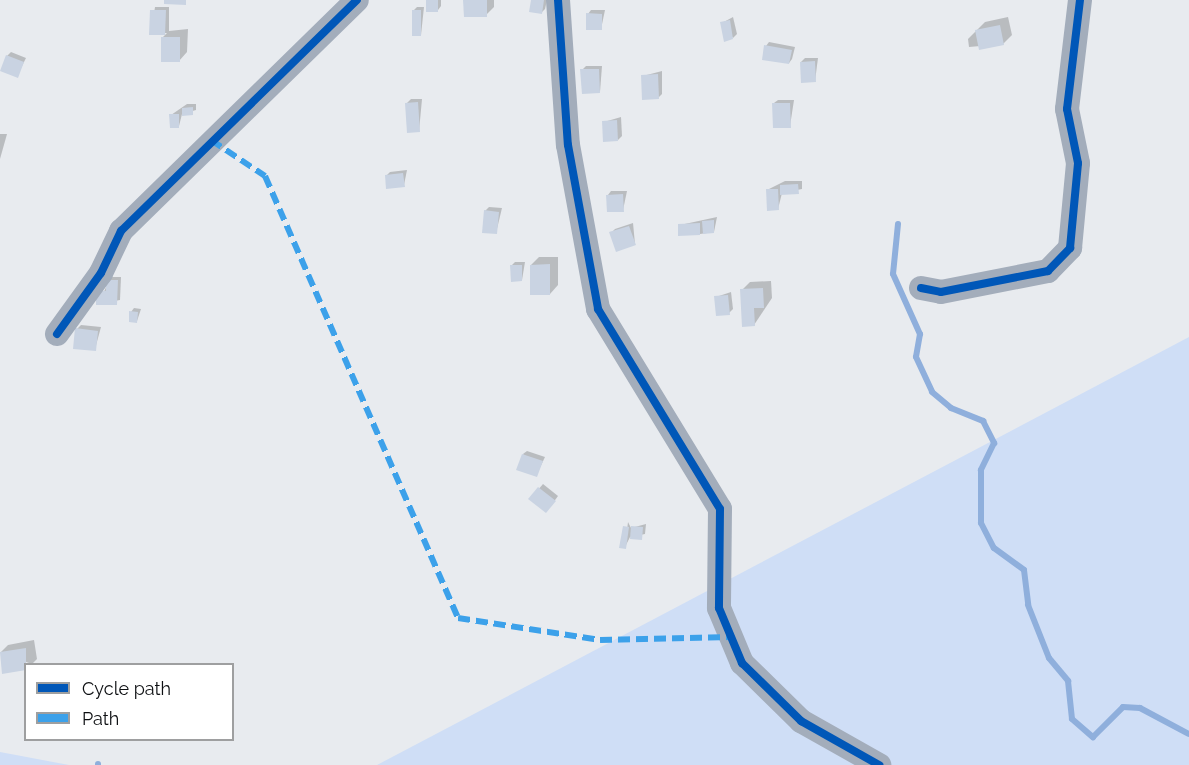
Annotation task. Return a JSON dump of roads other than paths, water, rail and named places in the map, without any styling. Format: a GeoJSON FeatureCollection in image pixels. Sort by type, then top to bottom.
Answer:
{"type":"FeatureCollection","features":[{"type":"Feature","properties":{"kind":"street"},"geometry":{"type":"LineString","coordinates":[[57,334],[101,273],[121,231],[357,0]]}},
{"type":"Feature","properties":{"kind":"street"},"geometry":{"type":"LineString","coordinates":[[558,0],[568,145],[598,309],[720,509],[719,608],[742,663],[801,720],[879,765]]}},
{"type":"Feature","properties":{"kind":"street"},"geometry":{"type":"LineString","coordinates":[[921,288],[941,292],[1048,271],[1070,248],[1078,163],[1067,109],[1080,0]]}},
{"type":"Feature","properties":{"kind":"waterway"},"geometry":{"type":"LineString","coordinates":[[898,224],[893,274],[920,334],[916,357],[932,392],[951,408],[983,421],[994,443],[981,470],[981,523],[994,548],[1024,570],[1028,605],[1049,658],[1068,681],[1072,719],[1093,737],[1123,707],[1140,708],[1189,734]]}}]}
